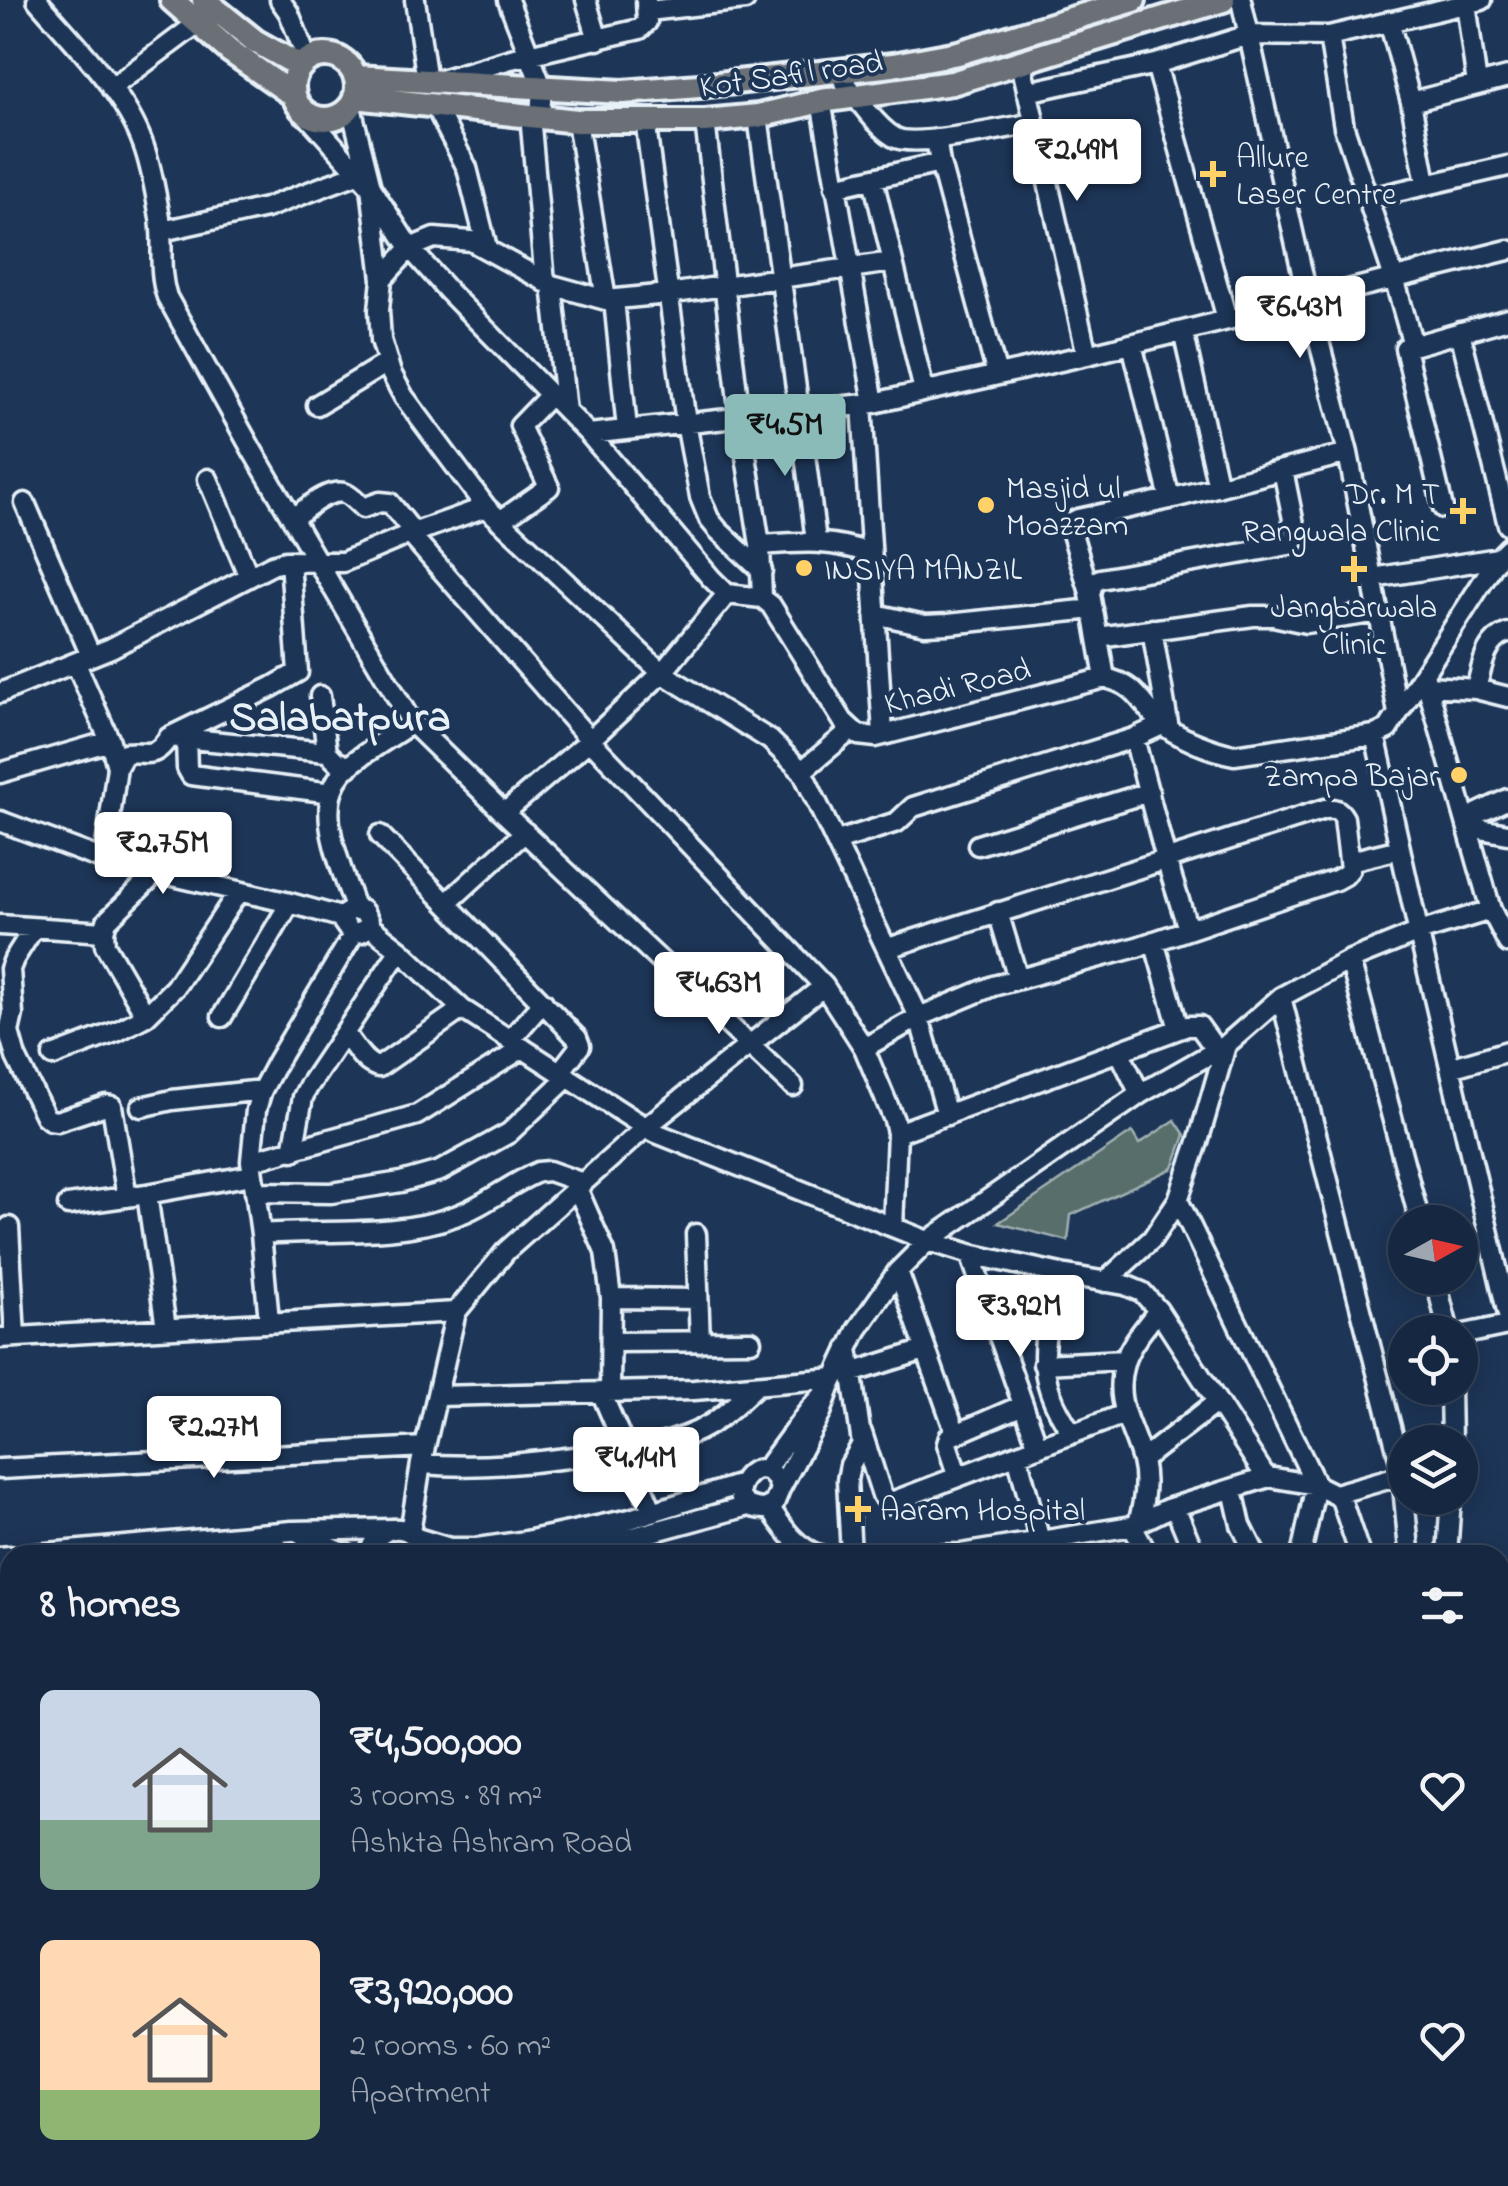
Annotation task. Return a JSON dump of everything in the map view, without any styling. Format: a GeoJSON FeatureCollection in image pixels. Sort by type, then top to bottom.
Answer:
{"type":"FeatureCollection","features":[{"type":"Feature","properties":{"kind":"main road"},"geometry":{"type":"LineString","coordinates":[[172,0],[303,63]]}},
{"type":"Feature","properties":{"kind":"main road","name":"Kot Safil road"},"geometry":{"type":"LineString","coordinates":[[354,94],[430,81],[623,92],[893,65],[958,52],[1134,0]]}},
{"type":"Feature","properties":{"kind":"main road","name":"Kot Safil road"},"geometry":{"type":"LineString","coordinates":[[354,94],[578,121],[705,122],[952,83],[1185,6],[1223,0]]}},
{"type":"Feature","properties":{"kind":"main road"},"geometry":{"type":"LineString","coordinates":[[201,12],[230,52],[312,117],[333,118],[354,94],[352,68],[326,54],[303,63],[294,75],[298,103]]}},
{"type":"Feature","properties":{"kind":"street"},"geometry":{"type":"LineString","coordinates":[[37,0],[111,88],[134,123],[144,146],[162,231],[161,272],[167,297],[412,722],[793,1086]]}},
{"type":"Feature","properties":{"kind":"street"},"geometry":{"type":"LineString","coordinates":[[280,0],[289,13],[303,63]]}},
{"type":"Feature","properties":{"kind":"street"},"geometry":{"type":"LineString","coordinates":[[415,0],[430,81],[640,29],[647,22],[647,5],[745,0]]}},
{"type":"Feature","properties":{"kind":"street"},"geometry":{"type":"LineString","coordinates":[[508,0],[542,88],[535,116],[548,283],[566,412]]}},
{"type":"Feature","properties":{"kind":"street"},"geometry":{"type":"LineString","coordinates":[[586,0],[598,40]]}},
{"type":"Feature","properties":{"kind":"street"},"geometry":{"type":"LineString","coordinates":[[1241,0],[1308,299],[1348,453],[1398,714]]}},
{"type":"Feature","properties":{"kind":"street"},"geometry":{"type":"LineString","coordinates":[[1028,92],[1156,64],[1248,34],[1329,36],[1474,2],[1477,85]]}},
{"type":"Feature","properties":{"kind":"street"},"geometry":{"type":"LineString","coordinates":[[111,88],[201,12]]}},
{"type":"Feature","properties":{"kind":"street"},"geometry":{"type":"LineString","coordinates":[[1389,22],[1426,183]]}},
{"type":"Feature","properties":{"kind":"street"},"geometry":{"type":"LineString","coordinates":[[1329,36],[1341,114],[1412,345]]}},
{"type":"Feature","properties":{"kind":"street"},"geometry":{"type":"LineString","coordinates":[[1021,63],[1087,356]]}},
{"type":"Feature","properties":{"kind":"street"},"geometry":{"type":"LineString","coordinates":[[1156,64],[1227,320]]}},
{"type":"Feature","properties":{"kind":"street"},"geometry":{"type":"LineString","coordinates":[[838,71],[855,96],[894,138],[902,141],[1034,123]]}},
{"type":"Feature","properties":{"kind":"street"},"geometry":{"type":"LineString","coordinates":[[1410,102],[1508,77]]}},
{"type":"Feature","properties":{"kind":"street"},"geometry":{"type":"LineString","coordinates":[[354,94],[382,279],[381,340],[404,396],[500,521],[662,673],[770,740],[802,771],[919,1017],[947,1114]]}},
{"type":"Feature","properties":{"kind":"street"},"geometry":{"type":"LineString","coordinates":[[821,102],[850,268],[868,403],[871,554],[883,734]]}},
{"type":"Feature","properties":{"kind":"street"},"geometry":{"type":"LineString","coordinates":[[298,103],[364,180],[410,248],[588,434],[711,578],[727,594],[762,598],[760,545],[740,418],[705,122]]}},
{"type":"Feature","properties":{"kind":"street"},"geometry":{"type":"LineString","coordinates":[[435,106],[467,168],[487,248]]}},
{"type":"Feature","properties":{"kind":"street"},"geometry":{"type":"LineString","coordinates":[[758,116],[816,542]]}},
{"type":"Feature","properties":{"kind":"street"},"geometry":{"type":"LineString","coordinates":[[645,120],[686,423],[700,496],[708,518],[762,572]]}},
{"type":"Feature","properties":{"kind":"street"},"geometry":{"type":"LineString","coordinates":[[578,121],[610,300],[627,429]]}},
{"type":"Feature","properties":{"kind":"street"},"geometry":{"type":"LineString","coordinates":[[936,139],[996,374]]}},
{"type":"Feature","properties":{"kind":"street"},"geometry":{"type":"LineString","coordinates":[[835,187],[940,163]]}},
{"type":"Feature","properties":{"kind":"street"},"geometry":{"type":"LineString","coordinates":[[1366,198],[1508,166]]}},
{"type":"Feature","properties":{"kind":"street"},"geometry":{"type":"LineString","coordinates":[[873,178],[924,392]]}},
{"type":"Feature","properties":{"kind":"street"},"geometry":{"type":"LineString","coordinates":[[162,231],[266,208],[364,180]]}},
{"type":"Feature","properties":{"kind":"street"},"geometry":{"type":"LineString","coordinates":[[382,279],[410,248],[422,241],[445,238],[470,241],[548,283],[610,300],[892,262]]}},
{"type":"Feature","properties":{"kind":"street"},"geometry":{"type":"LineString","coordinates":[[588,434],[868,403],[924,392],[1087,356],[1508,250]]}},
{"type":"Feature","properties":{"kind":"street"},"geometry":{"type":"LineString","coordinates":[[1443,508],[1405,351],[1412,345],[1508,319]]}},
{"type":"Feature","properties":{"kind":"street"},"geometry":{"type":"LineString","coordinates":[[1183,331],[1218,487]]}},
{"type":"Feature","properties":{"kind":"street"},"geometry":{"type":"LineString","coordinates":[[1460,332],[1508,525]]}},
{"type":"Feature","properties":{"kind":"street"},"geometry":{"type":"LineString","coordinates":[[1132,344],[1170,499]]}},
{"type":"Feature","properties":{"kind":"street"},"geometry":{"type":"LineString","coordinates":[[318,405],[388,362]]}},
{"type":"Feature","properties":{"kind":"street"},"geometry":{"type":"LineString","coordinates":[[500,521],[549,488],[520,426],[550,394]]}},
{"type":"Feature","properties":{"kind":"street"},"geometry":{"type":"LineString","coordinates":[[1348,453],[1072,522],[1070,527],[1092,601],[1104,678],[1122,682],[1166,727],[1212,751],[1234,755],[1376,735],[1388,729],[1426,680],[1503,553]]}},
{"type":"Feature","properties":{"kind":"street"},"geometry":{"type":"LineString","coordinates":[[1092,601],[1093,583],[1100,579],[1289,545],[1296,534],[1284,470]]}},
{"type":"Feature","properties":{"kind":"street"},"geometry":{"type":"LineString","coordinates":[[208,478],[248,577]]}},
{"type":"Feature","properties":{"kind":"street"},"geometry":{"type":"LineString","coordinates":[[293,518],[324,497],[341,492],[362,508],[390,503],[590,740],[824,986],[864,1048],[894,1120],[893,1228]]}},
{"type":"Feature","properties":{"kind":"street"},"geometry":{"type":"LineString","coordinates":[[26,503],[117,767]]}},
{"type":"Feature","properties":{"kind":"street"},"geometry":{"type":"LineString","coordinates":[[0,693],[83,660],[272,565],[290,561],[343,562],[486,507]]}},
{"type":"Feature","properties":{"kind":"street"},"geometry":{"type":"LineString","coordinates":[[760,545],[816,542],[871,554]]}},
{"type":"Feature","properties":{"kind":"street"},"geometry":{"type":"LineString","coordinates":[[1373,578],[1503,553]]}},
{"type":"Feature","properties":{"kind":"street"},"geometry":{"type":"LineString","coordinates":[[104,860],[117,767],[124,753],[152,754],[298,672],[290,561]]}},
{"type":"Feature","properties":{"kind":"street"},"geometry":{"type":"LineString","coordinates":[[504,813],[662,673],[727,594]]}},
{"type":"Feature","properties":{"kind":"street","name":"Khadi Road"},"geometry":{"type":"LineString","coordinates":[[762,598],[771,605],[842,721],[866,736],[1104,678]]}},
{"type":"Feature","properties":{"kind":"street"},"geometry":{"type":"LineString","coordinates":[[875,614],[925,624],[948,624],[1092,601]]}},
{"type":"Feature","properties":{"kind":"street"},"geometry":{"type":"LineString","coordinates":[[1098,637],[1253,616],[1306,624],[1380,612]]}},
{"type":"Feature","properties":{"kind":"street"},"geometry":{"type":"LineString","coordinates":[[1152,629],[1166,727]]}},
{"type":"Feature","properties":{"kind":"street"},"geometry":{"type":"LineString","coordinates":[[1476,688],[1486,653],[1501,635],[1508,634]]}},
{"type":"Feature","properties":{"kind":"street"},"geometry":{"type":"LineString","coordinates":[[1426,680],[1508,697]]}},
{"type":"Feature","properties":{"kind":"street"},"geometry":{"type":"LineString","coordinates":[[1426,680],[1491,910],[1508,942]]}},
{"type":"Feature","properties":{"kind":"street"},"geometry":{"type":"LineString","coordinates":[[320,696],[327,752],[349,766]]}},
{"type":"Feature","properties":{"kind":"street"},"geometry":{"type":"LineString","coordinates":[[268,1321],[253,1176],[256,1110],[262,1090],[355,921],[329,824],[332,793],[349,766],[412,722]]}},
{"type":"Feature","properties":{"kind":"street"},"geometry":{"type":"LineString","coordinates":[[837,841],[897,822],[913,807],[1166,727]]}},
{"type":"Feature","properties":{"kind":"street"},"geometry":{"type":"LineString","coordinates":[[802,771],[851,730]]}},
{"type":"Feature","properties":{"kind":"street"},"geometry":{"type":"LineString","coordinates":[[1376,735],[1508,1314]]}},
{"type":"Feature","properties":{"kind":"street"},"geometry":{"type":"LineString","coordinates":[[178,738],[327,752]]}},
{"type":"Feature","properties":{"kind":"street"},"geometry":{"type":"LineString","coordinates":[[178,738],[191,775],[332,793]]}},
{"type":"Feature","properties":{"kind":"street"},"geometry":{"type":"LineString","coordinates":[[1134,738],[1188,929]]}},
{"type":"Feature","properties":{"kind":"street"},"geometry":{"type":"LineString","coordinates":[[0,773],[110,741]]}},
{"type":"Feature","properties":{"kind":"street"},"geometry":{"type":"LineString","coordinates":[[978,844],[1148,792]]}},
{"type":"Feature","properties":{"kind":"street"},"geometry":{"type":"LineString","coordinates":[[1468,823],[1508,799]]}},
{"type":"Feature","properties":{"kind":"street"},"geometry":{"type":"LineString","coordinates":[[864,1048],[919,1017],[980,991],[1154,941],[1336,880],[1350,869],[1344,818],[1334,808],[1325,809],[888,948]]}},
{"type":"Feature","properties":{"kind":"street"},"geometry":{"type":"LineString","coordinates":[[0,821],[104,860],[355,921],[400,950],[462,1010],[646,1127],[928,1241],[1142,1292],[1158,1310],[1268,1478]]}},
{"type":"Feature","properties":{"kind":"street"},"geometry":{"type":"LineString","coordinates":[[1468,823],[1508,834]]}},
{"type":"Feature","properties":{"kind":"street"},"geometry":{"type":"LineString","coordinates":[[447,903],[525,832]]}},
{"type":"Feature","properties":{"kind":"street"},"geometry":{"type":"LineString","coordinates":[[68,1205],[253,1176],[331,1193],[401,1182],[440,1171],[509,1133],[564,1075],[580,1042],[380,835]]}},
{"type":"Feature","properties":{"kind":"street"},"geometry":{"type":"LineString","coordinates":[[1350,860],[1400,849]]}},
{"type":"Feature","properties":{"kind":"street"},"geometry":{"type":"LineString","coordinates":[[146,1016],[105,945],[104,932],[107,921],[157,872]]}},
{"type":"Feature","properties":{"kind":"street"},"geometry":{"type":"LineString","coordinates":[[53,1056],[146,1016],[175,987],[239,891]]}},
{"type":"Feature","properties":{"kind":"street"},"geometry":{"type":"LineString","coordinates":[[222,1018],[290,903]]}},
{"type":"Feature","properties":{"kind":"street"},"geometry":{"type":"LineString","coordinates":[[641,1545],[748,1506],[769,1507],[777,1499],[838,1380],[848,1348],[864,1318],[898,1271],[928,1241],[1140,1094],[1221,1048],[1281,997],[1350,960],[1419,932],[1491,910]]}},
{"type":"Feature","properties":{"kind":"street"},"geometry":{"type":"LineString","coordinates":[[998,912],[1018,979]]}},
{"type":"Feature","properties":{"kind":"street"},"geometry":{"type":"LineString","coordinates":[[0,925],[104,932]]}},
{"type":"Feature","properties":{"kind":"street"},"geometry":{"type":"LineString","coordinates":[[33,928],[10,969],[13,1005],[5,1024],[11,1041],[8,1059],[50,1120],[112,1106],[127,1196]]}},
{"type":"Feature","properties":{"kind":"street"},"geometry":{"type":"LineString","coordinates":[[1154,941],[1179,1029]]}},
{"type":"Feature","properties":{"kind":"street"},"geometry":{"type":"LineString","coordinates":[[293,1151],[308,1087],[400,950]]}},
{"type":"Feature","properties":{"kind":"street"},"geometry":{"type":"LineString","coordinates":[[1350,960],[1415,1205]]}},
{"type":"Feature","properties":{"kind":"street"},"geometry":{"type":"LineString","coordinates":[[411,1539],[423,1456],[456,1312],[506,1251],[646,1127],[824,986]]}},
{"type":"Feature","properties":{"kind":"street"},"geometry":{"type":"LineString","coordinates":[[1281,997],[1392,1425]]}},
{"type":"Feature","properties":{"kind":"street"},"geometry":{"type":"LineString","coordinates":[[253,1176],[293,1151],[417,1115],[517,1044],[543,1002]]}},
{"type":"Feature","properties":{"kind":"street"},"geometry":{"type":"LineString","coordinates":[[345,1034],[372,1066],[379,1067],[462,1010]]}},
{"type":"Feature","properties":{"kind":"street"},"geometry":{"type":"LineString","coordinates":[[896,1134],[1187,1026],[1200,1026],[1221,1048]]}},
{"type":"Feature","properties":{"kind":"street"},"geometry":{"type":"LineString","coordinates":[[1104,1282],[1152,1239],[1178,1200],[1198,1142],[1221,1048]]}},
{"type":"Feature","properties":{"kind":"street"},"geometry":{"type":"LineString","coordinates":[[1119,1051],[1140,1094]]}},
{"type":"Feature","properties":{"kind":"street"},"geometry":{"type":"LineString","coordinates":[[1450,1068],[1508,1051]]}},
{"type":"Feature","properties":{"kind":"street"},"geometry":{"type":"LineString","coordinates":[[141,1108],[172,1100],[262,1090]]}},
{"type":"Feature","properties":{"kind":"street"},"geometry":{"type":"LineString","coordinates":[[261,1234],[354,1232],[431,1224],[458,1215],[538,1172],[548,1171],[580,1186],[605,1252],[611,1298],[606,1392],[654,1512]]}},
{"type":"Feature","properties":{"kind":"street"},"geometry":{"type":"LineString","coordinates":[[147,1194],[166,1328]]}},
{"type":"Feature","properties":{"kind":"street"},"geometry":{"type":"LineString","coordinates":[[1178,1200],[1316,1485],[1303,1545]]}},
{"type":"Feature","properties":{"kind":"street"},"geometry":{"type":"LineString","coordinates":[[10,1227],[8,1337],[456,1312]]}},
{"type":"Feature","properties":{"kind":"street"},"geometry":{"type":"LineString","coordinates":[[696,1234],[700,1342]]}},
{"type":"Feature","properties":{"kind":"street"},"geometry":{"type":"LineString","coordinates":[[970,1254],[1038,1446]]}},
{"type":"Feature","properties":{"kind":"street"},"geometry":{"type":"LineString","coordinates":[[898,1271],[956,1434]]}},
{"type":"Feature","properties":{"kind":"street"},"geometry":{"type":"LineString","coordinates":[[1061,1274],[1045,1327],[1043,1364],[1047,1386],[1072,1432]]}},
{"type":"Feature","properties":{"kind":"street"},"geometry":{"type":"LineString","coordinates":[[611,1298],[698,1299]]}},
{"type":"Feature","properties":{"kind":"street"},"geometry":{"type":"LineString","coordinates":[[1144,1545],[1135,1524],[1143,1508],[1142,1460],[1124,1414],[1121,1380],[1125,1360],[1158,1310]]}},
{"type":"Feature","properties":{"kind":"street"},"geometry":{"type":"LineString","coordinates":[[1478,1332],[1508,1325]]}},
{"type":"Feature","properties":{"kind":"street"},"geometry":{"type":"LineString","coordinates":[[610,1342],[751,1342]]}},
{"type":"Feature","properties":{"kind":"street"},"geometry":{"type":"LineString","coordinates":[[437,1396],[838,1380],[924,1350]]}},
{"type":"Feature","properties":{"kind":"street"},"geometry":{"type":"LineString","coordinates":[[1043,1364],[1125,1360]]}},
{"type":"Feature","properties":{"kind":"street"},"geometry":{"type":"LineString","coordinates":[[838,1380],[862,1432],[882,1494],[889,1503],[1124,1414]]}},
{"type":"Feature","properties":{"kind":"street"},"geometry":{"type":"LineString","coordinates":[[765,1470],[810,1409],[838,1380]]}},
{"type":"Feature","properties":{"kind":"street"},"geometry":{"type":"LineString","coordinates":[[0,1469],[423,1456],[464,1467],[502,1466],[626,1450],[684,1437],[710,1425],[757,1386]]}},
{"type":"Feature","properties":{"kind":"street"},"geometry":{"type":"LineString","coordinates":[[1142,1460],[1217,1402]]}},
{"type":"Feature","properties":{"kind":"street"},"geometry":{"type":"LineString","coordinates":[[958,1477],[947,1444],[949,1437],[1024,1405]]}},
{"type":"Feature","properties":{"kind":"street"},"geometry":{"type":"LineString","coordinates":[[850,1545],[847,1480],[862,1444],[862,1432]]}},
{"type":"Feature","properties":{"kind":"street"},"geometry":{"type":"LineString","coordinates":[[1017,1455],[1040,1541]]}},
{"type":"Feature","properties":{"kind":"street"},"geometry":{"type":"LineString","coordinates":[[748,1506],[741,1496],[740,1484],[753,1470],[765,1470],[776,1477],[780,1489]]}},
{"type":"Feature","properties":{"kind":"street"},"geometry":{"type":"LineString","coordinates":[[1015,1545],[1135,1524],[1268,1478],[1316,1485],[1334,1494],[1388,1472]]}},
{"type":"Feature","properties":{"kind":"street"},"geometry":{"type":"LineString","coordinates":[[498,1545],[654,1512],[740,1484]]}},
{"type":"Feature","properties":{"kind":"street"},"geometry":{"type":"LineString","coordinates":[[1234,1490],[1241,1525],[1251,1545]]}},
{"type":"Feature","properties":{"kind":"street"},"geometry":{"type":"LineString","coordinates":[[1339,1492],[1357,1545]]}},
{"type":"Feature","properties":{"kind":"street"},"geometry":{"type":"LineString","coordinates":[[769,1507],[799,1545]]}},
{"type":"Feature","properties":{"kind":"street"},"geometry":{"type":"LineString","coordinates":[[1175,1507],[1191,1545]]}},
{"type":"Feature","properties":{"kind":"street"},"geometry":{"type":"LineString","coordinates":[[1406,1515],[1409,1545]]}},
{"type":"Feature","properties":{"kind":"street"},"geometry":{"type":"LineString","coordinates":[[1448,1545],[1450,1515]]}},
{"type":"Feature","properties":{"kind":"street"},"geometry":{"type":"LineString","coordinates":[[208,1545],[284,1532],[411,1539]]}},
{"type":"Feature","properties":{"kind":"street"},"geometry":{"type":"LineString","coordinates":[[279,1545],[284,1532]]}},
{"type":"Feature","properties":{"kind":"street"},"geometry":{"type":"LineString","coordinates":[[284,1532],[329,1545]]}},
{"type":"Feature","properties":{"kind":"street"},"geometry":{"type":"LineString","coordinates":[[372,1545],[378,1536],[437,1545]]}},
{"type":"Feature","properties":{"kind":"green space"},"geometry":{"type":"Polygon","coordinates":[[[1175,1120],[1185,1135],[1173,1168],[1071,1215],[1068,1241],[998,1223],[1132,1132],[1139,1144],[1175,1120]]]}},
{"type":"Feature","properties":{"kind":"place","name":"Allure Laser Centre"},"geometry":{"type":"Point","coordinates":[1213,174]}},
{"type":"Feature","properties":{"kind":"place","name":"Masjid ul Moazzam"},"geometry":{"type":"Point","coordinates":[986,505]}},
{"type":"Feature","properties":{"kind":"place","name":"Dr. M T Rangwala Clinic"},"geometry":{"type":"Point","coordinates":[1463,511]}},
{"type":"Feature","properties":{"kind":"place","name":"INSIYA MANZIL"},"geometry":{"type":"Point","coordinates":[804,568]}},
{"type":"Feature","properties":{"kind":"place","name":"Jangbarwala Clinic"},"geometry":{"type":"Point","coordinates":[1354,569]}},
{"type":"Feature","properties":{"kind":"place","name":"Zampa Bajar"},"geometry":{"type":"Point","coordinates":[1459,775]}},
{"type":"Feature","properties":{"kind":"place","name":"Aaram Hospital"},"geometry":{"type":"Point","coordinates":[858,1509]}},
{"type":"Feature","properties":{"kind":"district","name":"Salabatpura"},"geometry":{"type":"Point","coordinates":[340,715]}}]}
